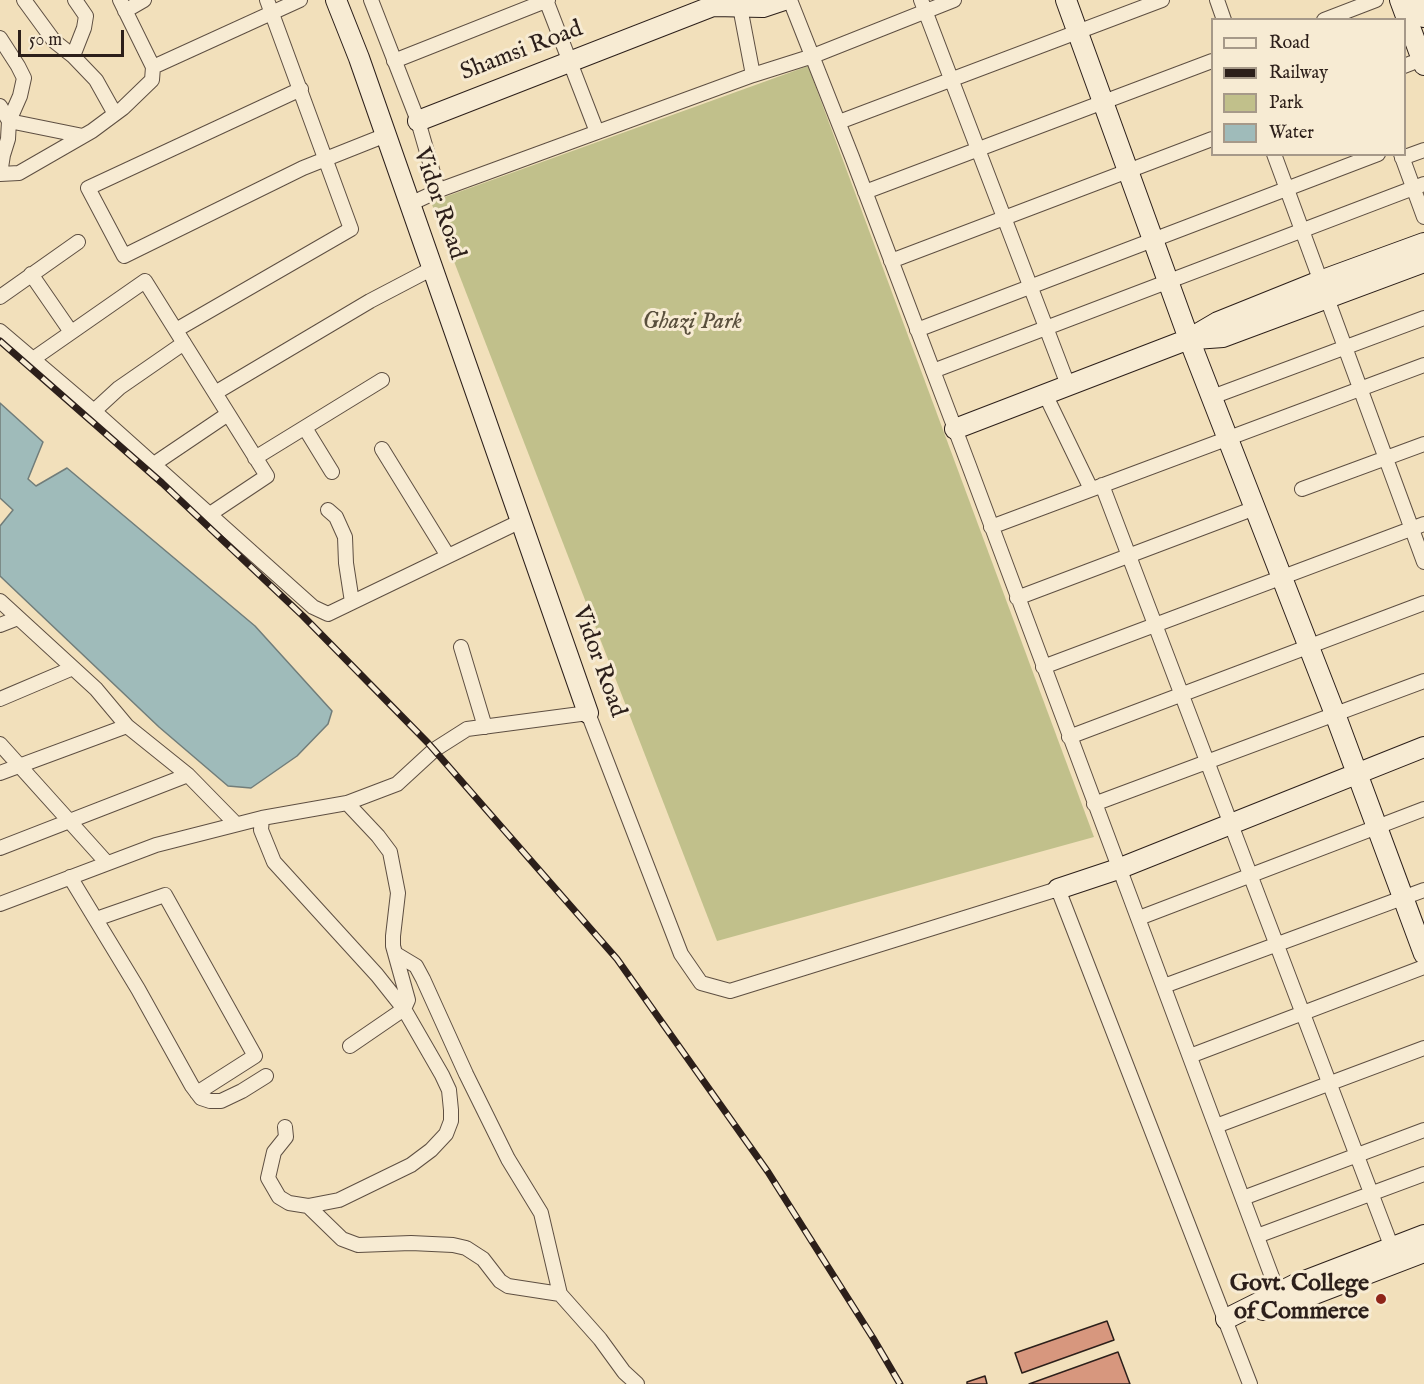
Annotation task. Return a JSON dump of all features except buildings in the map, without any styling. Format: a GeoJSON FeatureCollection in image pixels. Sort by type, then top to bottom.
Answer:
{"type":"FeatureCollection","features":[{"type":"Feature","properties":{"kind":"street"},"geometry":{"type":"LineString","coordinates":[[24,0],[54,41],[73,56],[96,80],[115,114]]}},
{"type":"Feature","properties":{"kind":"street"},"geometry":{"type":"LineString","coordinates":[[73,56],[86,16],[75,0]]}},
{"type":"Feature","properties":{"kind":"street"},"geometry":{"type":"LineString","coordinates":[[0,38],[24,78],[21,96],[9,121],[8,139],[0,174],[19,173],[83,136],[115,114],[152,80],[153,68],[122,5],[144,0]]}},
{"type":"Feature","properties":{"kind":"street"},"geometry":{"type":"LineString","coordinates":[[176,330],[351,228],[267,0]]}},
{"type":"Feature","properties":{"kind":"street"},"geometry":{"type":"LineString","coordinates":[[153,68],[300,0]]}},
{"type":"Feature","properties":{"kind":"street","name":"Vidor Road"},"geometry":{"type":"LineString","coordinates":[[336,0],[360,57],[588,713],[681,954],[701,983],[730,991],[1058,889]]}},
{"type":"Feature","properties":{"kind":"street"},"geometry":{"type":"LineString","coordinates":[[372,0],[418,121],[438,190]]}},
{"type":"Feature","properties":{"kind":"street"},"geometry":{"type":"LineString","coordinates":[[394,61],[546,0],[597,132]]}},
{"type":"Feature","properties":{"kind":"street","name":"Shamsi Road"},"geometry":{"type":"LineString","coordinates":[[418,121],[713,6],[735,4],[763,7],[784,0]]}},
{"type":"Feature","properties":{"kind":"street"},"geometry":{"type":"LineString","coordinates":[[790,0],[992,527],[1278,1293]]}},
{"type":"Feature","properties":{"kind":"street"},"geometry":{"type":"LineString","coordinates":[[410,204],[438,190],[753,75],[813,56],[923,5],[954,0]]}},
{"type":"Feature","properties":{"kind":"street"},"geometry":{"type":"LineString","coordinates":[[1066,0],[1189,339],[1335,714],[1424,954]]}},
{"type":"Feature","properties":{"kind":"street"},"geometry":{"type":"LineString","coordinates":[[838,122],[1162,0]]}},
{"type":"Feature","properties":{"kind":"street"},"geometry":{"type":"LineString","coordinates":[[1216,0],[1223,18]]}},
{"type":"Feature","properties":{"kind":"street"},"geometry":{"type":"LineString","coordinates":[[1329,18],[1376,0]]}},
{"type":"Feature","properties":{"kind":"street"},"geometry":{"type":"LineString","coordinates":[[1400,0],[1405,18]]}},
{"type":"Feature","properties":{"kind":"street"},"geometry":{"type":"LineString","coordinates":[[1418,0],[1424,17]]}},
{"type":"Feature","properties":{"kind":"street"},"geometry":{"type":"LineString","coordinates":[[735,4],[753,75]]}},
{"type":"Feature","properties":{"kind":"street"},"geometry":{"type":"LineString","coordinates":[[923,5],[1068,385]]}},
{"type":"Feature","properties":{"kind":"street"},"geometry":{"type":"LineString","coordinates":[[1406,23],[1417,64]]}},
{"type":"Feature","properties":{"kind":"street"},"geometry":{"type":"LineString","coordinates":[[865,192],[1211,61]]}},
{"type":"Feature","properties":{"kind":"street"},"geometry":{"type":"LineString","coordinates":[[301,89],[88,188],[124,256],[303,168],[386,135]]}},
{"type":"Feature","properties":{"kind":"street"},"geometry":{"type":"LineString","coordinates":[[0,106],[9,121],[83,136]]}},
{"type":"Feature","properties":{"kind":"street"},"geometry":{"type":"LineString","coordinates":[[891,261],[1211,139]]}},
{"type":"Feature","properties":{"kind":"street"},"geometry":{"type":"LineString","coordinates":[[1406,155],[1424,150]]}},
{"type":"Feature","properties":{"kind":"street"},"geometry":{"type":"LineString","coordinates":[[1275,156],[1386,458],[1418,526],[1424,562]]}},
{"type":"Feature","properties":{"kind":"street"},"geometry":{"type":"LineString","coordinates":[[917,330],[1373,156]]}},
{"type":"Feature","properties":{"kind":"street"},"geometry":{"type":"LineString","coordinates":[[1402,156],[1419,186],[1424,217]]}},
{"type":"Feature","properties":{"kind":"street"},"geometry":{"type":"LineString","coordinates":[[933,371],[1419,186]]}},
{"type":"Feature","properties":{"kind":"street"},"geometry":{"type":"LineString","coordinates":[[0,297],[78,242]]}},
{"type":"Feature","properties":{"kind":"street"},"geometry":{"type":"LineString","coordinates":[[1323,290],[1424,243]]}},
{"type":"Feature","properties":{"kind":"street"},"geometry":{"type":"LineString","coordinates":[[955,429],[1189,339],[1218,322],[1424,262]]}},
{"type":"Feature","properties":{"kind":"street"},"geometry":{"type":"LineString","coordinates":[[215,393],[370,301],[433,268]]}},
{"type":"Feature","properties":{"kind":"street"},"geometry":{"type":"LineString","coordinates":[[31,274],[71,332]]}},
{"type":"Feature","properties":{"kind":"street"},"geometry":{"type":"LineString","coordinates":[[33,359],[145,281],[267,476],[210,514]]}},
{"type":"Feature","properties":{"kind":"street"},"geometry":{"type":"LineString","coordinates":[[1212,397],[1424,318]]}},
{"type":"Feature","properties":{"kind":"street"},"geometry":{"type":"LineString","coordinates":[[0,331],[94,411],[313,607],[328,614],[521,521]]}},
{"type":"Feature","properties":{"kind":"street"},"geometry":{"type":"LineString","coordinates":[[94,411],[119,388],[184,343]]}},
{"type":"Feature","properties":{"kind":"street"},"geometry":{"type":"LineString","coordinates":[[992,527],[1424,365]]}},
{"type":"Feature","properties":{"kind":"street"},"geometry":{"type":"LineString","coordinates":[[255,458],[382,380]]}},
{"type":"Feature","properties":{"kind":"street"},"geometry":{"type":"LineString","coordinates":[[1046,394],[1097,487],[1129,555],[1392,1248]]}},
{"type":"Feature","properties":{"kind":"street"},"geometry":{"type":"LineString","coordinates":[[154,464],[228,414]]}},
{"type":"Feature","properties":{"kind":"street"},"geometry":{"type":"LineString","coordinates":[[305,428],[332,472]]}},
{"type":"Feature","properties":{"kind":"street"},"geometry":{"type":"LineString","coordinates":[[1302,489],[1424,444]]}},
{"type":"Feature","properties":{"kind":"street"},"geometry":{"type":"LineString","coordinates":[[382,449],[448,556]]}},
{"type":"Feature","properties":{"kind":"street"},"geometry":{"type":"LineString","coordinates":[[1017,598],[1255,508]]}},
{"type":"Feature","properties":{"kind":"street"},"geometry":{"type":"LineString","coordinates":[[328,510],[336,517],[345,537],[352,602]]}},
{"type":"Feature","properties":{"kind":"street"},"geometry":{"type":"LineString","coordinates":[[1043,667],[1418,526]]}},
{"type":"Feature","properties":{"kind":"street"},"geometry":{"type":"LineString","coordinates":[[0,601],[96,689],[127,726],[188,776],[236,825]]}},
{"type":"Feature","properties":{"kind":"street"},"geometry":{"type":"LineString","coordinates":[[1069,737],[1424,603]]}},
{"type":"Feature","properties":{"kind":"street"},"geometry":{"type":"LineString","coordinates":[[0,625],[18,618]]}},
{"type":"Feature","properties":{"kind":"street"},"geometry":{"type":"LineString","coordinates":[[461,647],[485,727]]}},
{"type":"Feature","properties":{"kind":"street"},"geometry":{"type":"LineString","coordinates":[[0,699],[73,668]]}},
{"type":"Feature","properties":{"kind":"street"},"geometry":{"type":"LineString","coordinates":[[1094,804],[1424,681]]}},
{"type":"Feature","properties":{"kind":"street"},"geometry":{"type":"LineString","coordinates":[[0,904],[156,844],[262,818],[347,803],[397,784],[434,750],[467,729],[588,713]]}},
{"type":"Feature","properties":{"kind":"street"},"geometry":{"type":"LineString","coordinates":[[0,773],[127,726]]}},
{"type":"Feature","properties":{"kind":"street"},"geometry":{"type":"LineString","coordinates":[[0,744],[107,863]]}},
{"type":"Feature","properties":{"kind":"street"},"geometry":{"type":"LineString","coordinates":[[1250,1384],[1058,889],[1118,869],[1424,747]]}},
{"type":"Feature","properties":{"kind":"street"},"geometry":{"type":"LineString","coordinates":[[0,848],[68,820],[188,776]]}},
{"type":"Feature","properties":{"kind":"street"},"geometry":{"type":"LineString","coordinates":[[347,803],[390,852],[398,894],[393,936],[408,1000],[404,1009],[350,1046]]}},
{"type":"Feature","properties":{"kind":"street"},"geometry":{"type":"LineString","coordinates":[[1139,918],[1424,809]]}},
{"type":"Feature","properties":{"kind":"street"},"geometry":{"type":"LineString","coordinates":[[262,818],[261,830],[274,862],[377,975],[404,1009],[434,1059],[449,1090],[451,1121],[446,1134],[431,1150],[411,1165],[339,1200],[308,1206],[289,1203],[279,1197],[268,1178],[274,1152],[286,1137],[285,1127]]}},
{"type":"Feature","properties":{"kind":"street"},"geometry":{"type":"LineString","coordinates":[[70,877],[201,1098],[221,1101],[266,1076]]}},
{"type":"Feature","properties":{"kind":"street"},"geometry":{"type":"LineString","coordinates":[[1164,987],[1424,890]]}},
{"type":"Feature","properties":{"kind":"street"},"geometry":{"type":"LineString","coordinates":[[96,919],[165,896],[255,1056],[198,1093]]}},
{"type":"Feature","properties":{"kind":"street"},"geometry":{"type":"LineString","coordinates":[[396,954],[416,966],[508,1159],[541,1213],[560,1294],[600,1339],[624,1372],[637,1384]]}},
{"type":"Feature","properties":{"kind":"street"},"geometry":{"type":"LineString","coordinates":[[1190,1056],[1424,967]]}},
{"type":"Feature","properties":{"kind":"street"},"geometry":{"type":"LineString","coordinates":[[1216,1126],[1424,1048]]}},
{"type":"Feature","properties":{"kind":"street"},"geometry":{"type":"LineString","coordinates":[[1243,1198],[1424,1130]]}},
{"type":"Feature","properties":{"kind":"street"},"geometry":{"type":"LineString","coordinates":[[1257,1236],[1424,1173]]}},
{"type":"Feature","properties":{"kind":"street"},"geometry":{"type":"LineString","coordinates":[[308,1206],[342,1239],[358,1245],[411,1243],[453,1245],[466,1248],[483,1259],[500,1281],[508,1286],[560,1294]]}},
{"type":"Feature","properties":{"kind":"street"},"geometry":{"type":"LineString","coordinates":[[1226,1319],[1294,1285],[1424,1235]]}},
{"type":"Feature","properties":{"kind":"street"},"geometry":{"type":"LineString","coordinates":[[1226,1319],[1299,1300],[1424,1252]]}},
{"type":"Feature","properties":{"kind":"green space","name":"Ghazi Park"},"geometry":{"type":"Polygon","coordinates":[[[808,66],[1094,837],[717,941],[431,202],[808,66]]]}},
{"type":"Feature","properties":{"kind":"water"},"geometry":{"type":"Polygon","coordinates":[[[0,403],[43,442],[28,479],[36,486],[67,468],[255,626],[332,711],[328,724],[297,756],[251,788],[228,786],[159,727],[0,576],[0,526],[13,510],[0,498],[0,403]]]}},
{"type":"Feature","properties":{"kind":"railway"},"geometry":{"type":"LineString","coordinates":[[0,341],[162,483],[303,616],[428,743],[617,959],[768,1172],[900,1384]]}},
{"type":"Feature","properties":{"kind":"place","name":"Govt. College of Commerce"},"geometry":{"type":"Point","coordinates":[1381,1299]}}]}
